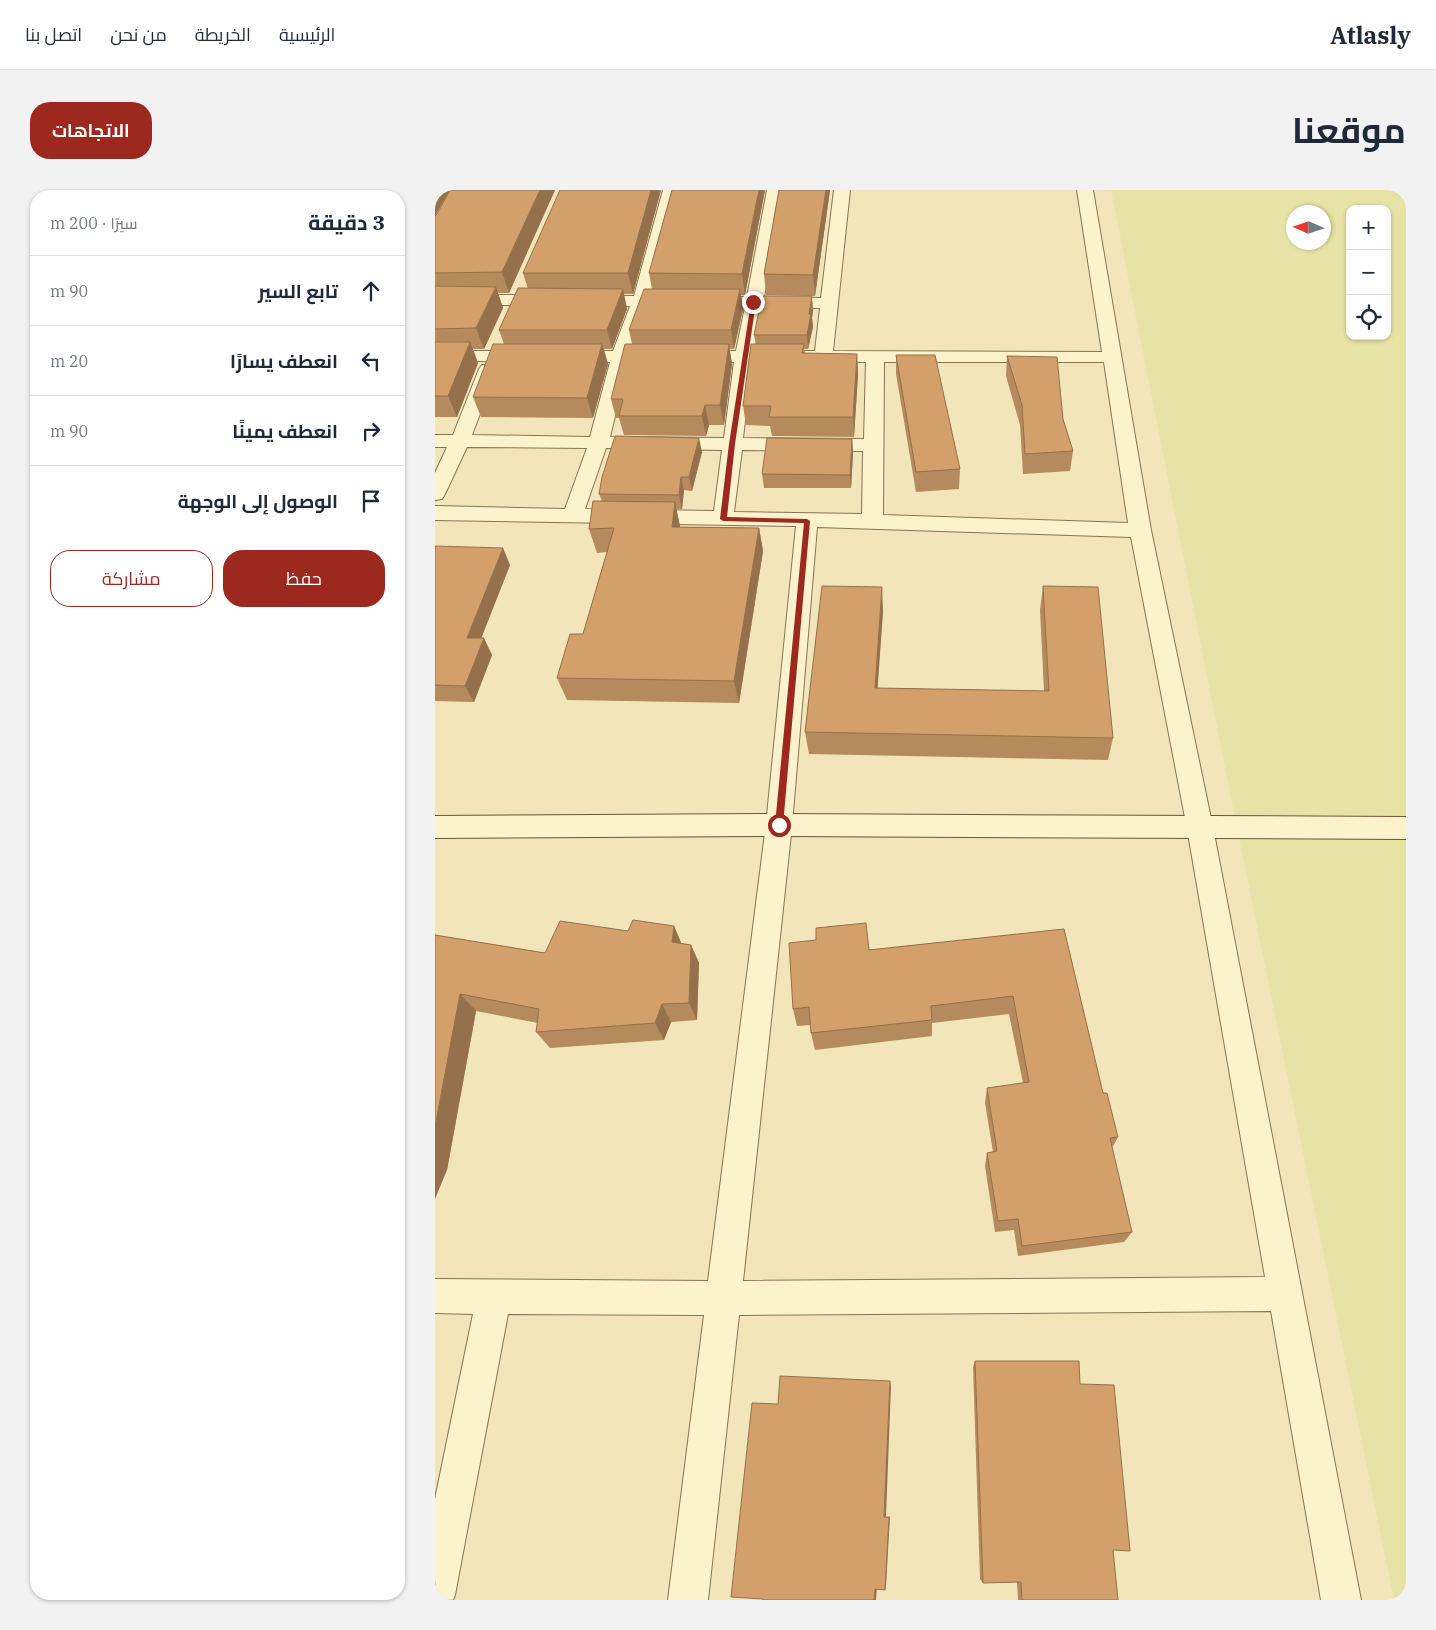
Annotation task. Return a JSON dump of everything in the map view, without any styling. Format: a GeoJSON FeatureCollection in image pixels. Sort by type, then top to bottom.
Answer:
{"type":"FeatureCollection","features":[{"type":"Feature","properties":{"kind":"street"},"geometry":{"type":"LineString","coordinates":[[573,515],[599,441],[621,356],[641,301],[671,190]]}},
{"type":"Feature","properties":{"kind":"street"},"geometry":{"type":"LineString","coordinates":[[723,519],[744,357],[775,190]]}},
{"type":"Feature","properties":{"kind":"street"},"geometry":{"type":"LineString","coordinates":[[823,357],[842,190]]}},
{"type":"Feature","properties":{"kind":"street"},"geometry":{"type":"LineString","coordinates":[[1085,190],[1140,530],[1201,828],[1341,1600]]}},
{"type":"Feature","properties":{"kind":"street"},"geometry":{"type":"LineString","coordinates":[[514,308],[525,283]]}},
{"type":"Feature","properties":{"kind":"street"},"geometry":{"type":"LineString","coordinates":[[435,300],[514,308],[570,300],[830,303]]}},
{"type":"Feature","properties":{"kind":"street"},"geometry":{"type":"LineString","coordinates":[[435,356],[496,348],[547,356],[1111,357]]}},
{"type":"Feature","properties":{"kind":"street"},"geometry":{"type":"LineString","coordinates":[[435,494],[460,442],[496,348]]}},
{"type":"Feature","properties":{"kind":"street"},"geometry":{"type":"LineString","coordinates":[[872,521],[875,357]]}},
{"type":"Feature","properties":{"kind":"street"},"geometry":{"type":"LineString","coordinates":[[435,441],[599,441],[872,446]]}},
{"type":"Feature","properties":{"kind":"street"},"geometry":{"type":"LineString","coordinates":[[435,513],[872,521],[1140,530]]}},
{"type":"Feature","properties":{"kind":"street"},"geometry":{"type":"LineString","coordinates":[[688,1600],[779,825],[807,521]]}},
{"type":"Feature","properties":{"kind":"street"},"geometry":{"type":"LineString","coordinates":[[435,828],[779,825],[1406,828]]}},
{"type":"Feature","properties":{"kind":"street"},"geometry":{"type":"LineString","coordinates":[[435,1296],[724,1298],[1286,1294]]}},
{"type":"Feature","properties":{"kind":"street"},"geometry":{"type":"LineString","coordinates":[[435,1595],[494,1297]]}},
{"type":"Feature","properties":{"kind":"shaded area"},"geometry":{"type":"Polygon","coordinates":[[[1111,190],[1406,190],[1406,1600],[1394,1600],[1237,828],[1111,190]]]}},
{"type":"Feature","properties":{"kind":"building"},"geometry":{"type":"Polygon","coordinates":[[[450,190],[540,190],[502,272],[435,273],[435,216],[450,190]]]}},
{"type":"Feature","properties":{"kind":"building"},"geometry":{"type":"Polygon","coordinates":[[[560,190],[651,190],[628,273],[523,273],[560,190]]]}},
{"type":"Feature","properties":{"kind":"building"},"geometry":{"type":"Polygon","coordinates":[[[672,190],[759,190],[742,274],[649,273],[672,190]]]}},
{"type":"Feature","properties":{"kind":"building"},"geometry":{"type":"Polygon","coordinates":[[[779,190],[826,190],[813,275],[764,274],[779,190]]]}},
{"type":"Feature","properties":{"kind":"building"},"geometry":{"type":"Polygon","coordinates":[[[435,286],[496,287],[476,328],[435,329],[435,286]]]}},
{"type":"Feature","properties":{"kind":"building"},"geometry":{"type":"Polygon","coordinates":[[[518,288],[623,289],[607,330],[499,330],[518,288]]]}},
{"type":"Feature","properties":{"kind":"building"},"geometry":{"type":"Polygon","coordinates":[[[644,289],[740,289],[731,330],[629,330],[644,289]]]}},
{"type":"Feature","properties":{"kind":"building"},"geometry":{"type":"Polygon","coordinates":[[[762,296],[812,296],[807,335],[754,335],[762,296]]]}},
{"type":"Feature","properties":{"kind":"building"},"geometry":{"type":"Polygon","coordinates":[[[435,342],[470,342],[448,396],[435,396],[435,342]]]}},
{"type":"Feature","properties":{"kind":"building"},"geometry":{"type":"Polygon","coordinates":[[[493,344],[602,344],[587,398],[473,397],[493,344]]]}},
{"type":"Feature","properties":{"kind":"building"},"geometry":{"type":"Polygon","coordinates":[[[625,344],[729,344],[720,405],[705,405],[702,416],[619,416],[623,399],[611,399],[625,344]]]}},
{"type":"Feature","properties":{"kind":"building"},"geometry":{"type":"Polygon","coordinates":[[[751,344],[804,344],[802,353],[857,354],[853,417],[769,417],[771,406],[743,406],[751,344]]]}},
{"type":"Feature","properties":{"kind":"building"},"geometry":{"type":"Polygon","coordinates":[[[896,355],[935,355],[960,469],[916,472],[896,355]]]}},
{"type":"Feature","properties":{"kind":"building"},"geometry":{"type":"Polygon","coordinates":[[[1007,356],[1057,357],[1063,419],[1073,451],[1025,454],[1022,405],[1007,356]]]}},
{"type":"Feature","properties":{"kind":"building"},"geometry":{"type":"Polygon","coordinates":[[[615,436],[699,438],[689,477],[681,477],[679,495],[599,494],[602,477],[615,436]]]}},
{"type":"Feature","properties":{"kind":"building"},"geometry":{"type":"Polygon","coordinates":[[[767,438],[852,439],[850,475],[762,474],[767,438]]]}},
{"type":"Feature","properties":{"kind":"building"},"geometry":{"type":"Polygon","coordinates":[[[593,501],[675,502],[672,527],[759,528],[734,681],[557,678],[570,634],[583,634],[614,528],[589,529],[593,501]]]}},
{"type":"Feature","properties":{"kind":"building"},"geometry":{"type":"Polygon","coordinates":[[[435,546],[503,548],[467,638],[484,638],[465,686],[435,685],[435,546]]]}},
{"type":"Feature","properties":{"kind":"building"},"geometry":{"type":"Polygon","coordinates":[[[822,586],[882,587],[875,688],[1049,691],[1043,586],[1098,587],[1113,738],[805,732],[822,586]]]}},
{"type":"Feature","properties":{"kind":"building"},"geometry":{"type":"Polygon","coordinates":[[[633,920],[674,926],[672,942],[691,945],[689,1003],[662,1004],[655,1023],[536,1032],[539,1009],[460,994],[435,1127],[435,935],[545,953],[560,921],[628,931],[633,920]]]}},
{"type":"Feature","properties":{"kind":"building"},"geometry":{"type":"Polygon","coordinates":[[[866,923],[869,950],[1064,929],[1103,1093],[1107,1093],[1118,1137],[1110,1138],[1132,1232],[1022,1246],[1018,1219],[998,1221],[987,1153],[997,1151],[987,1088],[1029,1082],[1013,996],[931,1006],[932,1020],[811,1033],[809,1007],[793,1009],[789,943],[816,940],[816,928],[866,923]]]}},
{"type":"Feature","properties":{"kind":"building"},"geometry":{"type":"Polygon","coordinates":[[[975,1361],[1079,1361],[1080,1384],[1114,1385],[1130,1551],[1113,1550],[1118,1600],[1022,1600],[1021,1582],[983,1583],[975,1361]]]}},
{"type":"Feature","properties":{"kind":"building"},"geometry":{"type":"Polygon","coordinates":[[[780,1376],[890,1381],[884,1517],[889,1517],[885,1590],[875,1589],[874,1600],[763,1600],[731,1597],[752,1403],[778,1404],[780,1376]]]}},
{"type":"Feature","properties":{"kind":"route"},"geometry":{"type":"LineString","coordinates":[[753,302],[723,519],[807,521],[779,825]]}}]}
